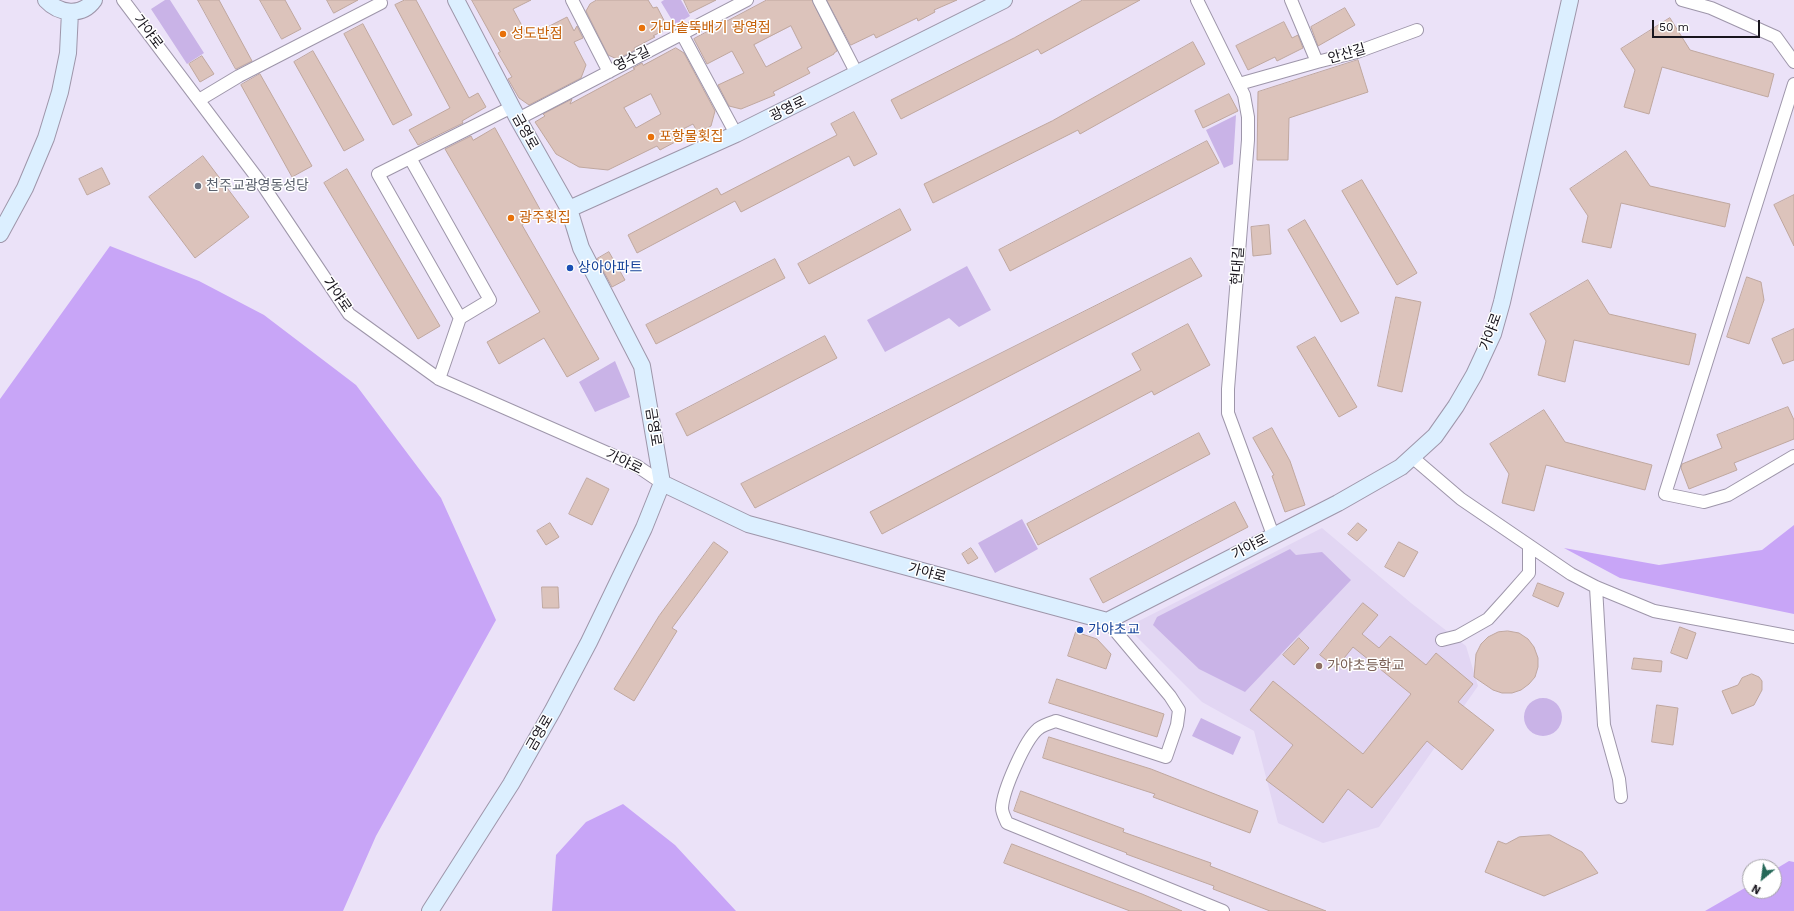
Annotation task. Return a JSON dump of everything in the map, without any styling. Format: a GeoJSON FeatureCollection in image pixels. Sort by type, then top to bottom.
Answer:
{"type":"FeatureCollection","features":[{"type":"Feature","properties":{"kind":"street"},"geometry":{"type":"LineString","coordinates":[[46,0],[54,8],[70,12],[83,10],[94,0]]}},
{"type":"Feature","properties":{"kind":"street","name":"가야로"},"geometry":{"type":"LineString","coordinates":[[123,0],[264,187],[349,314],[439,379],[637,466],[662,483],[748,524],[1107,621],[1338,503],[1401,467],[1435,436],[1456,406],[1474,375],[1493,334],[1502,302],[1570,0]]}},
{"type":"Feature","properties":{"kind":"street","name":"금영로"},"geometry":{"type":"LineString","coordinates":[[430,911],[511,784],[553,710],[589,642],[644,528],[662,483],[642,366],[581,248],[569,209],[515,113],[456,0]]}},
{"type":"Feature","properties":{"kind":"street","name":"영수길"},"geometry":{"type":"LineString","coordinates":[[576,1],[609,72],[747,0]]}},
{"type":"Feature","properties":{"kind":"street"},"geometry":{"type":"LineString","coordinates":[[819,0],[857,74]]}},
{"type":"Feature","properties":{"kind":"street","name":"광영로"},"geometry":{"type":"LineString","coordinates":[[569,209],[736,134],[857,74],[983,5],[1004,0]]}},
{"type":"Feature","properties":{"kind":"street","name":"현대길"},"geometry":{"type":"LineString","coordinates":[[1197,0],[1244,95],[1248,117],[1248,140],[1228,389],[1228,413],[1273,535]]}},
{"type":"Feature","properties":{"kind":"street","name":"안산길"},"geometry":{"type":"LineString","coordinates":[[1291,0],[1317,62],[1357,52],[1417,30]]}},
{"type":"Feature","properties":{"kind":"street"},"geometry":{"type":"LineString","coordinates":[[1682,0],[1711,8],[1776,37],[1794,62]]}},
{"type":"Feature","properties":{"kind":"street"},"geometry":{"type":"LineString","coordinates":[[199,100],[239,76],[381,3]]}},
{"type":"Feature","properties":{"kind":"street"},"geometry":{"type":"LineString","coordinates":[[0,234],[25,188],[46,138],[60,92],[68,53],[70,12]]}},
{"type":"Feature","properties":{"kind":"street"},"geometry":{"type":"LineString","coordinates":[[682,34],[736,134]]}},
{"type":"Feature","properties":{"kind":"street"},"geometry":{"type":"LineString","coordinates":[[1239,84],[1317,62]]}},
{"type":"Feature","properties":{"kind":"street"},"geometry":{"type":"LineString","coordinates":[[460,318],[378,174],[410,158],[609,72]]}},
{"type":"Feature","properties":{"kind":"street"},"geometry":{"type":"LineString","coordinates":[[1794,84],[1665,494],[1704,502],[1728,495],[1794,456]]}},
{"type":"Feature","properties":{"kind":"street"},"geometry":{"type":"LineString","coordinates":[[410,158],[490,300],[460,318],[439,379]]}},
{"type":"Feature","properties":{"kind":"street"},"geometry":{"type":"LineString","coordinates":[[1412,457],[1461,499],[1571,574],[1596,587],[1654,611],[1794,637]]}},
{"type":"Feature","properties":{"kind":"street"},"geometry":{"type":"LineString","coordinates":[[1442,640],[1458,636],[1488,619],[1529,573],[1529,546]]}},
{"type":"Feature","properties":{"kind":"street"},"geometry":{"type":"LineString","coordinates":[[1596,587],[1604,725],[1619,779],[1621,797]]}},
{"type":"Feature","properties":{"kind":"street"},"geometry":{"type":"LineString","coordinates":[[1107,621],[1170,696],[1179,710],[1177,725],[1166,757],[1056,721],[1039,728],[1025,746],[1004,799],[1002,809],[1006,823],[1223,911]]}},
{"type":"Feature","properties":{"kind":"shaded area"},"geometry":{"type":"Polygon","coordinates":[[[165,0],[170,0],[204,53],[187,64],[151,9],[165,0]]]}},
{"type":"Feature","properties":{"kind":"shaded area"},"geometry":{"type":"Polygon","coordinates":[[[664,0],[681,0],[690,16],[675,25],[661,2],[664,0]]]}},
{"type":"Feature","properties":{"kind":"shaded area"},"geometry":{"type":"Polygon","coordinates":[[[1236,115],[1233,164],[1224,168],[1206,130],[1236,115]]]}},
{"type":"Feature","properties":{"kind":"shaded area"},"geometry":{"type":"Polygon","coordinates":[[[110,246],[199,281],[264,315],[356,385],[441,498],[496,620],[376,836],[343,911],[0,911],[0,399],[110,246]]]}},
{"type":"Feature","properties":{"kind":"shaded area"},"geometry":{"type":"Polygon","coordinates":[[[967,266],[991,310],[959,327],[949,318],[885,352],[867,320],[967,266]]]}},
{"type":"Feature","properties":{"kind":"shaded area"},"geometry":{"type":"Polygon","coordinates":[[[615,361],[630,397],[595,412],[579,382],[615,361]]]}},
{"type":"Feature","properties":{"kind":"shaded area"},"geometry":{"type":"Polygon","coordinates":[[[1022,519],[1038,549],[995,573],[978,543],[1022,519]]]}},
{"type":"Feature","properties":{"kind":"shaded area"},"geometry":{"type":"Polygon","coordinates":[[[1794,525],[1794,614],[1620,578],[1564,548],[1659,565],[1762,550],[1794,525]]]}},
{"type":"Feature","properties":{"kind":"shaded area","name":"가야초등학교"},"geometry":{"type":"Polygon","coordinates":[[[1322,528],[1411,603],[1466,646],[1478,686],[1379,827],[1323,843],[1278,823],[1254,731],[1202,702],[1127,627],[1322,528]]]}},
{"type":"Feature","properties":{"kind":"shaded area"},"geometry":{"type":"Polygon","coordinates":[[[1290,549],[1296,555],[1322,552],[1351,580],[1245,692],[1199,669],[1153,625],[1157,617],[1290,549]]]}},
{"type":"Feature","properties":{"kind":"shaded area"},"geometry":{"type":"Polygon","coordinates":[[[1543,698],[1553,701],[1559,707],[1562,717],[1559,727],[1553,733],[1543,736],[1533,733],[1527,727],[1524,717],[1527,707],[1533,701],[1543,698]]]}},
{"type":"Feature","properties":{"kind":"shaded area"},"geometry":{"type":"Polygon","coordinates":[[[1201,718],[1241,737],[1233,755],[1192,736],[1201,718]]]}},
{"type":"Feature","properties":{"kind":"shaded area"},"geometry":{"type":"Polygon","coordinates":[[[623,804],[675,845],[736,911],[552,911],[556,855],[586,822],[623,804]]]}},
{"type":"Feature","properties":{"kind":"shaded area"},"geometry":{"type":"Polygon","coordinates":[[[1789,861],[1794,862],[1794,911],[1705,911],[1742,890],[1742,899],[1782,899],[1782,865],[1789,861]]]}},
{"type":"Feature","properties":{"kind":"building"},"geometry":{"type":"Polygon","coordinates":[[[198,0],[219,0],[252,61],[236,69],[198,0]]]}},
{"type":"Feature","properties":{"kind":"building"},"geometry":{"type":"Polygon","coordinates":[[[260,0],[285,0],[301,29],[282,39],[260,0]]]}},
{"type":"Feature","properties":{"kind":"building"},"geometry":{"type":"Polygon","coordinates":[[[327,0],[358,0],[334,13],[327,0]]]}},
{"type":"Feature","properties":{"kind":"building"},"geometry":{"type":"Polygon","coordinates":[[[405,0],[416,0],[469,98],[478,93],[486,107],[462,121],[463,123],[418,145],[409,130],[450,108],[395,5],[405,0]]]}},
{"type":"Feature","properties":{"kind":"building"},"geometry":{"type":"Polygon","coordinates":[[[472,0],[531,0],[513,9],[528,37],[567,17],[574,31],[577,26],[583,38],[574,42],[586,65],[581,78],[529,105],[519,98],[508,79],[512,77],[498,53],[500,52],[472,0]]]}},
{"type":"Feature","properties":{"kind":"building"},"geometry":{"type":"Polygon","coordinates":[[[597,0],[648,0],[653,8],[657,7],[668,28],[634,48],[635,50],[617,59],[608,55],[586,11],[590,4],[597,0]]]}},
{"type":"Feature","properties":{"kind":"building"},"geometry":{"type":"Polygon","coordinates":[[[684,0],[716,0],[690,13],[684,0]]]}},
{"type":"Feature","properties":{"kind":"building"},"geometry":{"type":"Polygon","coordinates":[[[767,0],[812,0],[837,51],[807,68],[810,73],[773,92],[775,95],[741,109],[729,106],[718,85],[744,73],[732,51],[707,64],[694,39],[767,0]],[[791,26],[754,45],[766,67],[802,48],[791,26]]]}},
{"type":"Feature","properties":{"kind":"building"},"geometry":{"type":"Polygon","coordinates":[[[827,0],[957,0],[934,10],[935,12],[918,21],[917,18],[876,38],[874,34],[851,45],[827,0]]]}},
{"type":"Feature","properties":{"kind":"building"},"geometry":{"type":"Polygon","coordinates":[[[1083,0],[1140,0],[1041,54],[1038,49],[901,119],[891,100],[1014,38],[1083,0]]]}},
{"type":"Feature","properties":{"kind":"building"},"geometry":{"type":"Polygon","coordinates":[[[1345,8],[1355,25],[1318,46],[1311,27],[1345,8]]]}},
{"type":"Feature","properties":{"kind":"building"},"geometry":{"type":"Polygon","coordinates":[[[1670,18],[1690,50],[1774,74],[1768,97],[1662,67],[1649,114],[1624,107],[1635,70],[1621,49],[1670,18]]]}},
{"type":"Feature","properties":{"kind":"building"},"geometry":{"type":"Polygon","coordinates":[[[1284,22],[1292,38],[1298,35],[1303,48],[1277,61],[1275,57],[1248,70],[1236,46],[1284,22]]]}},
{"type":"Feature","properties":{"kind":"building"},"geometry":{"type":"Polygon","coordinates":[[[363,24],[412,115],[393,125],[344,34],[363,24]]]}},
{"type":"Feature","properties":{"kind":"building"},"geometry":{"type":"Polygon","coordinates":[[[1193,42],[1205,64],[1080,134],[1078,130],[933,203],[924,184],[1052,121],[1193,42]]]}},
{"type":"Feature","properties":{"kind":"building"},"geometry":{"type":"Polygon","coordinates":[[[676,48],[684,53],[715,111],[711,126],[698,133],[693,124],[673,134],[677,141],[660,150],[657,146],[608,170],[579,167],[556,154],[535,122],[545,116],[543,114],[572,99],[570,104],[635,69],[633,68],[642,63],[643,65],[676,48]],[[651,94],[624,108],[636,128],[661,114],[651,94]]]}},
{"type":"Feature","properties":{"kind":"building"},"geometry":{"type":"Polygon","coordinates":[[[313,51],[364,140],[344,151],[294,62],[313,51]]]}},
{"type":"Feature","properties":{"kind":"building"},"geometry":{"type":"Polygon","coordinates":[[[202,56],[214,74],[200,82],[189,64],[202,56]]]}},
{"type":"Feature","properties":{"kind":"building"},"geometry":{"type":"Polygon","coordinates":[[[1358,60],[1368,92],[1289,118],[1288,160],[1257,160],[1258,92],[1358,60]]]}},
{"type":"Feature","properties":{"kind":"building"},"geometry":{"type":"Polygon","coordinates":[[[260,74],[312,166],[292,177],[241,85],[260,74]]]}},
{"type":"Feature","properties":{"kind":"building"},"geometry":{"type":"Polygon","coordinates":[[[1229,94],[1238,111],[1203,128],[1195,111],[1229,94]]]}},
{"type":"Feature","properties":{"kind":"building"},"geometry":{"type":"Polygon","coordinates":[[[854,112],[877,154],[854,166],[849,156],[741,212],[735,201],[637,253],[628,235],[717,188],[721,195],[837,135],[831,124],[854,112]]]}},
{"type":"Feature","properties":{"kind":"building"},"geometry":{"type":"Polygon","coordinates":[[[495,128],[542,213],[522,225],[599,359],[567,377],[544,338],[499,364],[487,342],[540,312],[445,149],[471,136],[473,140],[495,128]]]}},
{"type":"Feature","properties":{"kind":"building"},"geometry":{"type":"Polygon","coordinates":[[[1207,141],[1219,163],[1010,271],[999,250],[1207,141]]]}},
{"type":"Feature","properties":{"kind":"building"},"geometry":{"type":"Polygon","coordinates":[[[1626,151],[1650,186],[1730,204],[1725,227],[1621,203],[1611,248],[1582,242],[1588,216],[1570,189],[1626,151]]]}},
{"type":"Feature","properties":{"kind":"building"},"geometry":{"type":"Polygon","coordinates":[[[203,156],[249,217],[195,258],[149,197],[203,156]]]}},
{"type":"Feature","properties":{"kind":"building"},"geometry":{"type":"Polygon","coordinates":[[[102,168],[110,184],[87,195],[79,179],[102,168]]]}},
{"type":"Feature","properties":{"kind":"building"},"geometry":{"type":"Polygon","coordinates":[[[347,169],[440,326],[418,339],[324,183],[347,169]]]}},
{"type":"Feature","properties":{"kind":"building"},"geometry":{"type":"Polygon","coordinates":[[[1362,180],[1417,273],[1397,285],[1342,191],[1362,180]]]}},
{"type":"Feature","properties":{"kind":"building"},"geometry":{"type":"Polygon","coordinates":[[[1794,195],[1794,246],[1774,205],[1794,195]]]}},
{"type":"Feature","properties":{"kind":"building"},"geometry":{"type":"Polygon","coordinates":[[[900,209],[911,230],[809,284],[798,264],[900,209]]]}},
{"type":"Feature","properties":{"kind":"building"},"geometry":{"type":"Polygon","coordinates":[[[1305,220],[1359,313],[1341,322],[1288,230],[1305,220]]]}},
{"type":"Feature","properties":{"kind":"building"},"geometry":{"type":"Polygon","coordinates":[[[1269,225],[1271,254],[1253,256],[1251,227],[1269,225]]]}},
{"type":"Feature","properties":{"kind":"building"},"geometry":{"type":"Polygon","coordinates":[[[609,252],[625,280],[612,287],[597,259],[609,252]]]}},
{"type":"Feature","properties":{"kind":"building"},"geometry":{"type":"Polygon","coordinates":[[[1191,258],[1202,276],[755,508],[741,484],[1191,258]]]}},
{"type":"Feature","properties":{"kind":"building"},"geometry":{"type":"Polygon","coordinates":[[[775,259],[785,278],[656,344],[646,325],[775,259]]]}},
{"type":"Feature","properties":{"kind":"building"},"geometry":{"type":"Polygon","coordinates":[[[1747,277],[1761,282],[1764,300],[1749,344],[1727,337],[1747,277]]]}},
{"type":"Feature","properties":{"kind":"building"},"geometry":{"type":"Polygon","coordinates":[[[1588,280],[1609,314],[1696,334],[1689,365],[1574,340],[1565,382],[1538,375],[1546,341],[1530,314],[1588,280]]]}},
{"type":"Feature","properties":{"kind":"building"},"geometry":{"type":"Polygon","coordinates":[[[1396,297],[1421,302],[1402,392],[1378,386],[1396,297]]]}},
{"type":"Feature","properties":{"kind":"building"},"geometry":{"type":"Polygon","coordinates":[[[1188,324],[1210,365],[1154,395],[1152,391],[882,534],[870,512],[1141,370],[1132,354],[1188,324]]]}},
{"type":"Feature","properties":{"kind":"building"},"geometry":{"type":"Polygon","coordinates":[[[1794,329],[1794,360],[1783,364],[1772,339],[1794,329]]]}},
{"type":"Feature","properties":{"kind":"building"},"geometry":{"type":"Polygon","coordinates":[[[825,336],[837,358],[687,436],[676,414],[825,336]]]}},
{"type":"Feature","properties":{"kind":"building"},"geometry":{"type":"Polygon","coordinates":[[[1315,337],[1357,407],[1339,417],[1297,347],[1315,337]]]}},
{"type":"Feature","properties":{"kind":"building"},"geometry":{"type":"Polygon","coordinates":[[[1788,407],[1794,420],[1794,439],[1734,463],[1737,470],[1689,489],[1681,468],[1682,464],[1722,448],[1717,435],[1788,407]]]}},
{"type":"Feature","properties":{"kind":"building"},"geometry":{"type":"Polygon","coordinates":[[[1544,410],[1565,442],[1652,465],[1645,490],[1546,465],[1534,511],[1502,503],[1509,474],[1490,444],[1544,410]]]}},
{"type":"Feature","properties":{"kind":"building"},"geometry":{"type":"Polygon","coordinates":[[[1272,428],[1290,461],[1305,505],[1285,512],[1272,476],[1274,475],[1253,438],[1272,428]]]}},
{"type":"Feature","properties":{"kind":"building"},"geometry":{"type":"Polygon","coordinates":[[[1199,433],[1210,454],[1038,545],[1027,524],[1199,433]]]}},
{"type":"Feature","properties":{"kind":"building"},"geometry":{"type":"Polygon","coordinates":[[[587,478],[609,489],[592,525],[569,514],[587,478]]]}},
{"type":"Feature","properties":{"kind":"building"},"geometry":{"type":"Polygon","coordinates":[[[1235,502],[1248,527],[1103,603],[1090,579],[1235,502]]]}},
{"type":"Feature","properties":{"kind":"building"},"geometry":{"type":"Polygon","coordinates":[[[550,523],[559,537],[546,545],[537,531],[550,523]]]}},
{"type":"Feature","properties":{"kind":"building"},"geometry":{"type":"Polygon","coordinates":[[[1358,523],[1367,530],[1357,541],[1348,534],[1358,523]]]}},
{"type":"Feature","properties":{"kind":"building"},"geometry":{"type":"Polygon","coordinates":[[[714,542],[728,552],[672,628],[677,631],[634,701],[614,689],[659,616],[714,542]]]}},
{"type":"Feature","properties":{"kind":"building"},"geometry":{"type":"Polygon","coordinates":[[[1399,542],[1418,552],[1404,577],[1385,567],[1399,542]]]}},
{"type":"Feature","properties":{"kind":"building"},"geometry":{"type":"Polygon","coordinates":[[[971,548],[978,558],[968,564],[962,554],[971,548]]]}},
{"type":"Feature","properties":{"kind":"building"},"geometry":{"type":"Polygon","coordinates":[[[1538,583],[1564,593],[1558,607],[1533,596],[1538,583]]]}},
{"type":"Feature","properties":{"kind":"building"},"geometry":{"type":"Polygon","coordinates":[[[542,587],[558,587],[559,608],[543,608],[542,587]]]}},
{"type":"Feature","properties":{"kind":"building"},"geometry":{"type":"Polygon","coordinates":[[[1363,603],[1378,615],[1362,634],[1379,648],[1390,636],[1426,665],[1436,653],[1473,684],[1458,702],[1494,730],[1462,770],[1427,741],[1372,808],[1348,789],[1323,823],[1266,780],[1293,745],[1250,710],[1273,681],[1363,754],[1411,694],[1353,647],[1336,668],[1320,655],[1363,603]]]}},
{"type":"Feature","properties":{"kind":"building"},"geometry":{"type":"Polygon","coordinates":[[[1680,627],[1696,633],[1687,659],[1671,653],[1680,627]]]}},
{"type":"Feature","properties":{"kind":"building"},"geometry":{"type":"Polygon","coordinates":[[[1508,631],[1519,633],[1528,639],[1534,647],[1538,658],[1538,667],[1535,677],[1521,690],[1512,693],[1502,693],[1493,690],[1474,677],[1476,654],[1481,644],[1488,637],[1498,632],[1508,631]]]}},
{"type":"Feature","properties":{"kind":"building"},"geometry":{"type":"Polygon","coordinates":[[[1076,632],[1097,639],[1111,654],[1106,669],[1068,656],[1076,632]]]}},
{"type":"Feature","properties":{"kind":"building"},"geometry":{"type":"Polygon","coordinates":[[[1299,638],[1309,648],[1294,665],[1283,655],[1299,638]]]}},
{"type":"Feature","properties":{"kind":"building"},"geometry":{"type":"Polygon","coordinates":[[[1634,658],[1662,661],[1661,672],[1632,669],[1634,658]]]}},
{"type":"Feature","properties":{"kind":"building"},"geometry":{"type":"Polygon","coordinates":[[[1752,674],[1759,677],[1762,681],[1762,690],[1754,705],[1732,714],[1722,691],[1738,685],[1742,678],[1752,674]]]}},
{"type":"Feature","properties":{"kind":"building"},"geometry":{"type":"Polygon","coordinates":[[[1057,679],[1164,714],[1157,737],[1049,703],[1057,679]]]}},
{"type":"Feature","properties":{"kind":"building"},"geometry":{"type":"Polygon","coordinates":[[[1657,705],[1678,708],[1673,745],[1652,742],[1657,705]]]}},
{"type":"Feature","properties":{"kind":"building"},"geometry":{"type":"Polygon","coordinates":[[[1049,737],[1151,769],[1258,811],[1250,833],[1153,797],[1155,794],[1043,758],[1049,737]]]}},
{"type":"Feature","properties":{"kind":"building"},"geometry":{"type":"Polygon","coordinates":[[[1021,791],[1124,829],[1123,832],[1211,863],[1210,866],[1326,911],[1270,911],[1213,889],[1214,886],[1014,811],[1021,791]]]}},
{"type":"Feature","properties":{"kind":"building"},"geometry":{"type":"Polygon","coordinates":[[[1550,835],[1582,852],[1598,873],[1544,896],[1485,872],[1498,841],[1506,844],[1519,837],[1550,835]]]}},
{"type":"Feature","properties":{"kind":"building"},"geometry":{"type":"Polygon","coordinates":[[[1012,844],[1182,911],[1130,911],[1004,863],[1012,844]]]}},
{"type":"Feature","properties":{"kind":"place","name":"가마솥뚝배기 광영점"},"geometry":{"type":"Point","coordinates":[642,28]}},
{"type":"Feature","properties":{"kind":"place","name":"성도반점"},"geometry":{"type":"Point","coordinates":[503,34]}},
{"type":"Feature","properties":{"kind":"place","name":"포항물횟집"},"geometry":{"type":"Point","coordinates":[651,137]}},
{"type":"Feature","properties":{"kind":"place","name":"천주교광영동성당"},"geometry":{"type":"Point","coordinates":[198,186]}},
{"type":"Feature","properties":{"kind":"place","name":"광주횟집"},"geometry":{"type":"Point","coordinates":[511,218]}},
{"type":"Feature","properties":{"kind":"place","name":"상아아파트"},"geometry":{"type":"Point","coordinates":[570,268]}},
{"type":"Feature","properties":{"kind":"place","name":"가야초교"},"geometry":{"type":"Point","coordinates":[1080,630]}},
{"type":"Feature","properties":{"kind":"place","name":"가야초등학교"},"geometry":{"type":"Point","coordinates":[1319,666]}}]}
